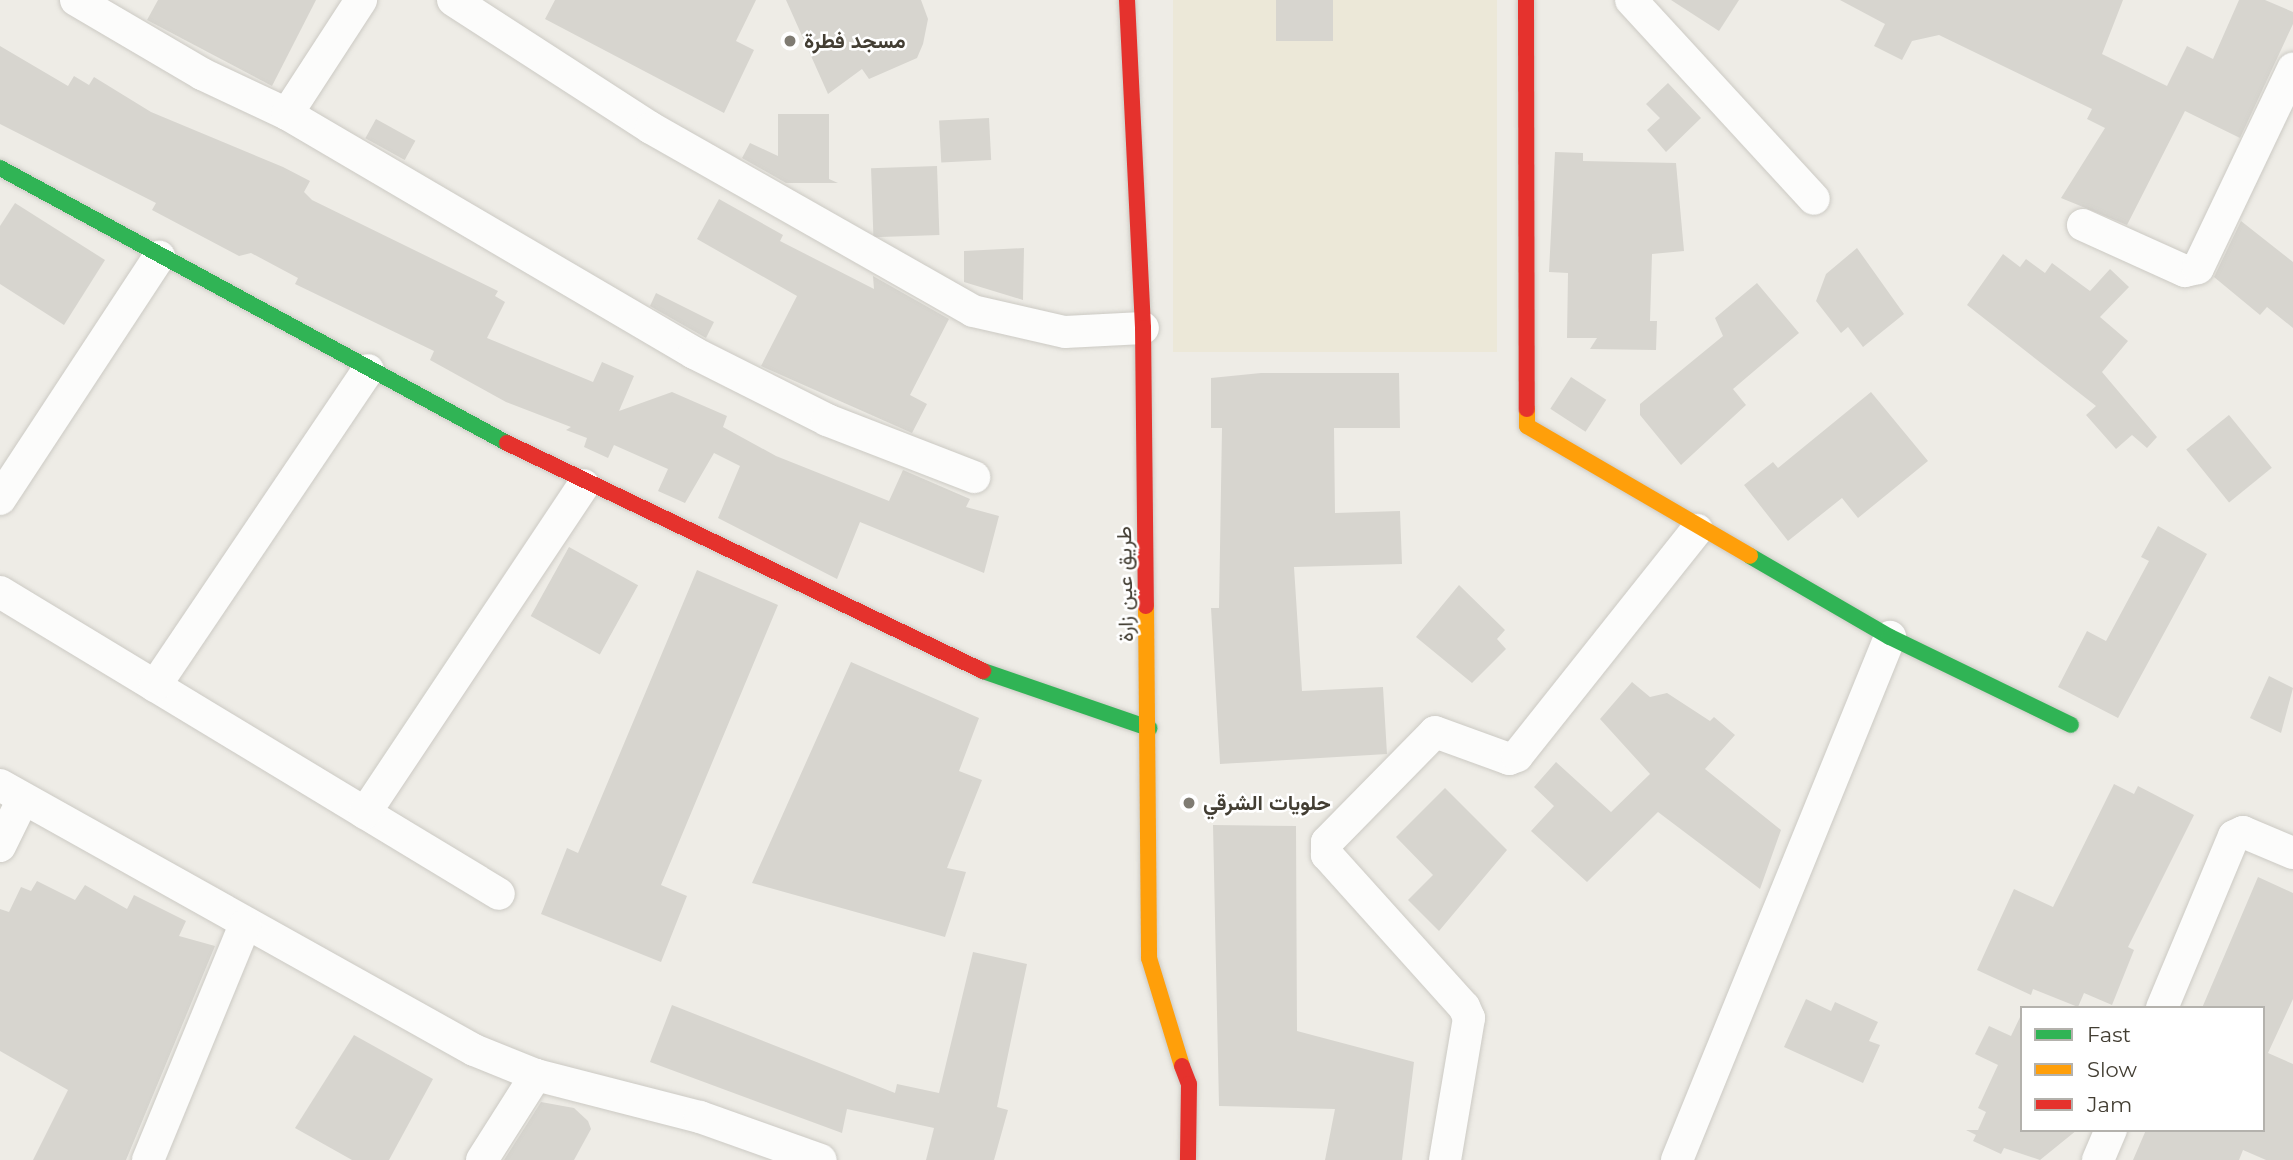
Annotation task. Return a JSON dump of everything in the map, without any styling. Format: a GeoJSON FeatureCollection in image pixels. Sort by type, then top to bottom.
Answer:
{"type":"FeatureCollection","features":[{"type":"Feature","properties":{"kind":"street"},"geometry":{"type":"LineString","coordinates":[[76,0],[202,74],[287,114],[694,353],[827,420],[974,477]]}},
{"type":"Feature","properties":{"kind":"street"},"geometry":{"type":"LineString","coordinates":[[287,114],[361,0]]}},
{"type":"Feature","properties":{"kind":"street"},"geometry":{"type":"LineString","coordinates":[[453,0],[498,12],[651,128],[973,311],[1065,332],[1143,328]]}},
{"type":"Feature","properties":{"kind":"street","name":"طريق عين زارة"},"geometry":{"type":"LineString","coordinates":[[1127,0],[1143,328],[1150,958],[1161,1012],[1189,1084],[1188,1160]]}},
{"type":"Feature","properties":{"kind":"street"},"geometry":{"type":"LineString","coordinates":[[1526,0],[1527,426],[1697,530],[1890,636],[2071,725]]}},
{"type":"Feature","properties":{"kind":"street"},"geometry":{"type":"LineString","coordinates":[[1631,0],[1814,199]]}},
{"type":"Feature","properties":{"kind":"street"},"geometry":{"type":"LineString","coordinates":[[2083,225],[2185,271],[2198,268],[2293,69]]}},
{"type":"Feature","properties":{"kind":"street"},"geometry":{"type":"LineString","coordinates":[[0,168],[159,257],[584,485],[998,678],[1149,728]]}},
{"type":"Feature","properties":{"kind":"street"},"geometry":{"type":"LineString","coordinates":[[0,499],[159,257]]}},
{"type":"Feature","properties":{"kind":"street"},"geometry":{"type":"LineString","coordinates":[[155,686],[368,370]]}},
{"type":"Feature","properties":{"kind":"street"},"geometry":{"type":"LineString","coordinates":[[365,813],[584,485]]}},
{"type":"Feature","properties":{"kind":"street"},"geometry":{"type":"LineString","coordinates":[[1445,1160],[1469,1018],[1464,1007],[1327,855],[1327,842],[1435,732],[1509,759],[1517,756],[1697,530]]}},
{"type":"Feature","properties":{"kind":"street"},"geometry":{"type":"LineString","coordinates":[[0,592],[499,894]]}},
{"type":"Feature","properties":{"kind":"street"},"geometry":{"type":"LineString","coordinates":[[1677,1160],[1890,636]]}},
{"type":"Feature","properties":{"kind":"street"},"geometry":{"type":"LineString","coordinates":[[0,846],[12,792],[245,925],[474,1050],[536,1075],[700,1117],[821,1160]]}},
{"type":"Feature","properties":{"kind":"street"},"geometry":{"type":"LineString","coordinates":[[2163,1006],[2234,836],[2243,832],[2293,853]]}},
{"type":"Feature","properties":{"kind":"street"},"geometry":{"type":"LineString","coordinates":[[148,1160],[245,925]]}},
{"type":"Feature","properties":{"kind":"street"},"geometry":{"type":"LineString","coordinates":[[482,1160],[536,1075]]}},
{"type":"Feature","properties":{"kind":"street"},"geometry":{"type":"LineString","coordinates":[[2098,1160],[2110,1132]]}},
{"type":"Feature","properties":{"kind":"shaded area"},"geometry":{"type":"Polygon","coordinates":[[[1173,0],[1497,0],[1497,352],[1173,352],[1173,0]]]}},
{"type":"Feature","properties":{"kind":"building"},"geometry":{"type":"Polygon","coordinates":[[[158,0],[316,0],[272,86],[147,20],[158,0]]]}},
{"type":"Feature","properties":{"kind":"building"},"geometry":{"type":"Polygon","coordinates":[[[555,0],[756,0],[736,41],[754,50],[724,113],[545,19],[555,0]]]}},
{"type":"Feature","properties":{"kind":"building"},"geometry":{"type":"Polygon","coordinates":[[[786,0],[921,0],[928,19],[923,44],[917,58],[869,79],[862,69],[828,94],[786,0]]]}},
{"type":"Feature","properties":{"kind":"building"},"geometry":{"type":"Polygon","coordinates":[[[1276,0],[1333,0],[1333,41],[1276,41],[1276,0]]]}},
{"type":"Feature","properties":{"kind":"building"},"geometry":{"type":"Polygon","coordinates":[[[1671,0],[1739,0],[1719,31],[1671,0]]]}},
{"type":"Feature","properties":{"kind":"building"},"geometry":{"type":"Polygon","coordinates":[[[1840,0],[2123,0],[2102,54],[2167,86],[2187,46],[2213,59],[2239,0],[2265,0],[2293,12],[2293,24],[2240,138],[2185,111],[2127,225],[2061,198],[2105,128],[2087,119],[2092,109],[1939,35],[1912,41],[1902,60],[1874,46],[1885,24],[1840,0]]]}},
{"type":"Feature","properties":{"kind":"building"},"geometry":{"type":"Polygon","coordinates":[[[0,46],[68,86],[74,76],[89,85],[94,77],[151,112],[283,167],[310,181],[304,192],[312,200],[498,291],[495,296],[505,302],[487,338],[593,382],[602,362],[634,376],[619,411],[672,392],[727,416],[723,427],[776,456],[889,501],[903,470],[970,499],[966,507],[999,516],[984,573],[860,522],[837,579],[718,518],[740,466],[714,453],[685,503],[658,491],[668,469],[614,445],[608,458],[584,447],[587,438],[566,430],[571,427],[506,402],[430,360],[434,351],[295,284],[298,278],[251,253],[239,256],[152,210],[156,203],[0,124],[0,46]]]}},
{"type":"Feature","properties":{"kind":"building"},"geometry":{"type":"Polygon","coordinates":[[[1668,83],[1701,118],[1666,152],[1647,130],[1660,118],[1646,104],[1668,83]]]}},
{"type":"Feature","properties":{"kind":"building"},"geometry":{"type":"Polygon","coordinates":[[[778,114],[829,114],[829,179],[838,183],[786,183],[742,158],[750,143],[778,156],[778,114]]]}},
{"type":"Feature","properties":{"kind":"building"},"geometry":{"type":"Polygon","coordinates":[[[989,118],[991,160],[941,163],[939,121],[989,118]]]}},
{"type":"Feature","properties":{"kind":"building"},"geometry":{"type":"Polygon","coordinates":[[[376,119],[415,141],[405,160],[365,138],[376,119]]]}},
{"type":"Feature","properties":{"kind":"building"},"geometry":{"type":"Polygon","coordinates":[[[1555,152],[1583,153],[1583,161],[1676,163],[1684,251],[1652,254],[1650,321],[1657,321],[1656,350],[1590,349],[1597,338],[1567,338],[1568,273],[1549,272],[1555,152]]]}},
{"type":"Feature","properties":{"kind":"building"},"geometry":{"type":"Polygon","coordinates":[[[937,166],[939,235],[873,237],[871,168],[937,166]]]}},
{"type":"Feature","properties":{"kind":"building"},"geometry":{"type":"Polygon","coordinates":[[[719,199],[783,235],[780,241],[874,289],[873,276],[949,319],[910,395],[927,404],[912,433],[761,366],[797,296],[697,239],[719,199]]]}},
{"type":"Feature","properties":{"kind":"building"},"geometry":{"type":"Polygon","coordinates":[[[15,203],[105,260],[64,325],[0,284],[0,226],[15,203]]]}},
{"type":"Feature","properties":{"kind":"building"},"geometry":{"type":"Polygon","coordinates":[[[2241,221],[2293,262],[2293,328],[2267,307],[2260,315],[2214,277],[2241,221]]]}},
{"type":"Feature","properties":{"kind":"building"},"geometry":{"type":"Polygon","coordinates":[[[1024,248],[1023,300],[964,282],[964,251],[1024,248]]]}},
{"type":"Feature","properties":{"kind":"building"},"geometry":{"type":"Polygon","coordinates":[[[1857,248],[1904,314],[1863,347],[1848,327],[1841,333],[1816,301],[1826,274],[1857,248]]]}},
{"type":"Feature","properties":{"kind":"building"},"geometry":{"type":"Polygon","coordinates":[[[2003,254],[2020,267],[2026,259],[2045,273],[2052,263],[2090,291],[2110,269],[2129,287],[2100,317],[2128,341],[2102,372],[2157,437],[2147,448],[2132,435],[2116,449],[2086,415],[2096,406],[1967,305],[2003,254]]]}},
{"type":"Feature","properties":{"kind":"building"},"geometry":{"type":"Polygon","coordinates":[[[1757,283],[1799,333],[1733,389],[1746,405],[1681,465],[1640,415],[1640,404],[1723,336],[1715,318],[1757,283]]]}},
{"type":"Feature","properties":{"kind":"building"},"geometry":{"type":"Polygon","coordinates":[[[656,293],[714,322],[706,338],[650,306],[656,293]]]}},
{"type":"Feature","properties":{"kind":"building"},"geometry":{"type":"Polygon","coordinates":[[[1261,373],[1399,373],[1400,428],[1334,428],[1335,513],[1400,511],[1402,564],[1294,567],[1302,691],[1383,687],[1387,754],[1220,764],[1211,608],[1219,608],[1222,428],[1211,428],[1211,378],[1261,373]]]}},
{"type":"Feature","properties":{"kind":"building"},"geometry":{"type":"Polygon","coordinates":[[[1571,377],[1606,400],[1586,432],[1550,409],[1571,377]]]}},
{"type":"Feature","properties":{"kind":"building"},"geometry":{"type":"Polygon","coordinates":[[[1871,392],[1928,461],[1858,518],[1842,498],[1788,541],[1744,485],[1773,462],[1778,468],[1871,392]]]}},
{"type":"Feature","properties":{"kind":"building"},"geometry":{"type":"Polygon","coordinates":[[[2229,415],[2272,468],[2229,502],[2186,450],[2229,415]]]}},
{"type":"Feature","properties":{"kind":"building"},"geometry":{"type":"Polygon","coordinates":[[[2158,526],[2207,554],[2118,718],[2058,687],[2087,631],[2106,641],[2149,561],[2141,557],[2158,526]]]}},
{"type":"Feature","properties":{"kind":"building"},"geometry":{"type":"Polygon","coordinates":[[[569,547],[638,585],[600,654],[531,616],[569,547]]]}},
{"type":"Feature","properties":{"kind":"building"},"geometry":{"type":"Polygon","coordinates":[[[697,570],[778,605],[661,885],[687,896],[661,962],[541,914],[567,848],[578,853],[697,570]]]}},
{"type":"Feature","properties":{"kind":"building"},"geometry":{"type":"Polygon","coordinates":[[[1459,585],[1505,630],[1497,639],[1506,649],[1472,683],[1416,637],[1459,585]]]}},
{"type":"Feature","properties":{"kind":"building"},"geometry":{"type":"Polygon","coordinates":[[[851,662],[979,718],[959,771],[982,780],[947,868],[966,872],[945,937],[752,883],[851,662]]]}},
{"type":"Feature","properties":{"kind":"building"},"geometry":{"type":"Polygon","coordinates":[[[2269,676],[2293,688],[2281,733],[2250,718],[2269,676]]]}},
{"type":"Feature","properties":{"kind":"building"},"geometry":{"type":"Polygon","coordinates":[[[1632,682],[1650,697],[1667,693],[1710,721],[1714,717],[1735,735],[1705,769],[1781,830],[1760,889],[1658,812],[1587,882],[1531,831],[1554,806],[1534,787],[1556,762],[1611,812],[1650,774],[1600,719],[1632,682]]]}},
{"type":"Feature","properties":{"kind":"building"},"geometry":{"type":"Polygon","coordinates":[[[2114,784],[2134,794],[2138,786],[2194,815],[2128,947],[2134,950],[2112,1005],[2084,993],[2078,1006],[2033,989],[2031,995],[1977,970],[2014,889],[2053,907],[2114,784]]]}},
{"type":"Feature","properties":{"kind":"building"},"geometry":{"type":"Polygon","coordinates":[[[1445,788],[1507,850],[1439,931],[1408,900],[1433,875],[1396,837],[1445,788]]]}},
{"type":"Feature","properties":{"kind":"building"},"geometry":{"type":"Polygon","coordinates":[[[1213,825],[1296,826],[1297,1031],[1414,1062],[1402,1160],[1325,1160],[1335,1109],[1219,1106],[1213,825]]]}},
{"type":"Feature","properties":{"kind":"building"},"geometry":{"type":"Polygon","coordinates":[[[2258,877],[2293,893],[2293,999],[2268,1053],[2293,1064],[2293,1160],[2266,1160],[2243,1150],[2239,1160],[2133,1160],[2145,1132],[2265,1132],[2265,1006],[2203,1006],[2258,877]]]}},
{"type":"Feature","properties":{"kind":"building"},"geometry":{"type":"Polygon","coordinates":[[[37,881],[75,900],[85,885],[127,909],[134,895],[186,921],[179,936],[215,946],[126,1160],[33,1160],[68,1090],[0,1051],[0,909],[9,912],[21,887],[31,891],[37,881]]]}},
{"type":"Feature","properties":{"kind":"building"},"geometry":{"type":"Polygon","coordinates":[[[973,952],[1027,964],[997,1107],[1008,1110],[994,1160],[926,1160],[934,1128],[847,1109],[842,1133],[650,1062],[672,1005],[895,1093],[897,1084],[939,1093],[973,952]]]}},
{"type":"Feature","properties":{"kind":"building"},"geometry":{"type":"Polygon","coordinates":[[[1806,999],[1831,1011],[1835,1002],[1878,1022],[1869,1041],[1880,1045],[1863,1083],[1784,1047],[1806,999]]]}},
{"type":"Feature","properties":{"kind":"building"},"geometry":{"type":"Polygon","coordinates":[[[2020,1017],[2020,1132],[2075,1132],[2040,1160],[2004,1148],[2001,1154],[1973,1141],[1976,1135],[1966,1130],[1978,1130],[1986,1112],[1978,1108],[1998,1065],[1975,1054],[1989,1026],[2011,1036],[2020,1017]]]}},
{"type":"Feature","properties":{"kind":"building"},"geometry":{"type":"Polygon","coordinates":[[[354,1035],[433,1079],[389,1160],[352,1160],[295,1128],[354,1035]]]}},
{"type":"Feature","properties":{"kind":"building"},"geometry":{"type":"Polygon","coordinates":[[[541,1102],[574,1108],[588,1121],[591,1129],[574,1160],[504,1160],[541,1102]]]}},
{"type":"Feature","properties":{"kind":"traffic: fast"},"geometry":{"type":"LineString","coordinates":[[0,168],[507,443]]}},
{"type":"Feature","properties":{"kind":"traffic: fast"},"geometry":{"type":"LineString","coordinates":[[1750,556],[1890,637],[2071,725]]}},
{"type":"Feature","properties":{"kind":"traffic: fast"},"geometry":{"type":"LineString","coordinates":[[983,671],[1149,728]]}},
{"type":"Feature","properties":{"kind":"traffic: slow"},"geometry":{"type":"LineString","coordinates":[[1527,409],[1527,426],[1750,556]]}},
{"type":"Feature","properties":{"kind":"traffic: slow"},"geometry":{"type":"LineString","coordinates":[[1146,606],[1149,958],[1182,1066]]}},
{"type":"Feature","properties":{"kind":"traffic: jam"},"geometry":{"type":"LineString","coordinates":[[1127,0],[1143,328],[1146,606]]}},
{"type":"Feature","properties":{"kind":"traffic: jam"},"geometry":{"type":"LineString","coordinates":[[1526,0],[1527,409]]}},
{"type":"Feature","properties":{"kind":"traffic: jam"},"geometry":{"type":"LineString","coordinates":[[507,443],[983,671]]}},
{"type":"Feature","properties":{"kind":"traffic: jam"},"geometry":{"type":"LineString","coordinates":[[1182,1066],[1189,1084],[1188,1160]]}},
{"type":"Feature","properties":{"kind":"place","name":"مسجد فطرة"},"geometry":{"type":"Point","coordinates":[790,41]}},
{"type":"Feature","properties":{"kind":"place","name":"حلويات الشرقي"},"geometry":{"type":"Point","coordinates":[1189,803]}}]}
